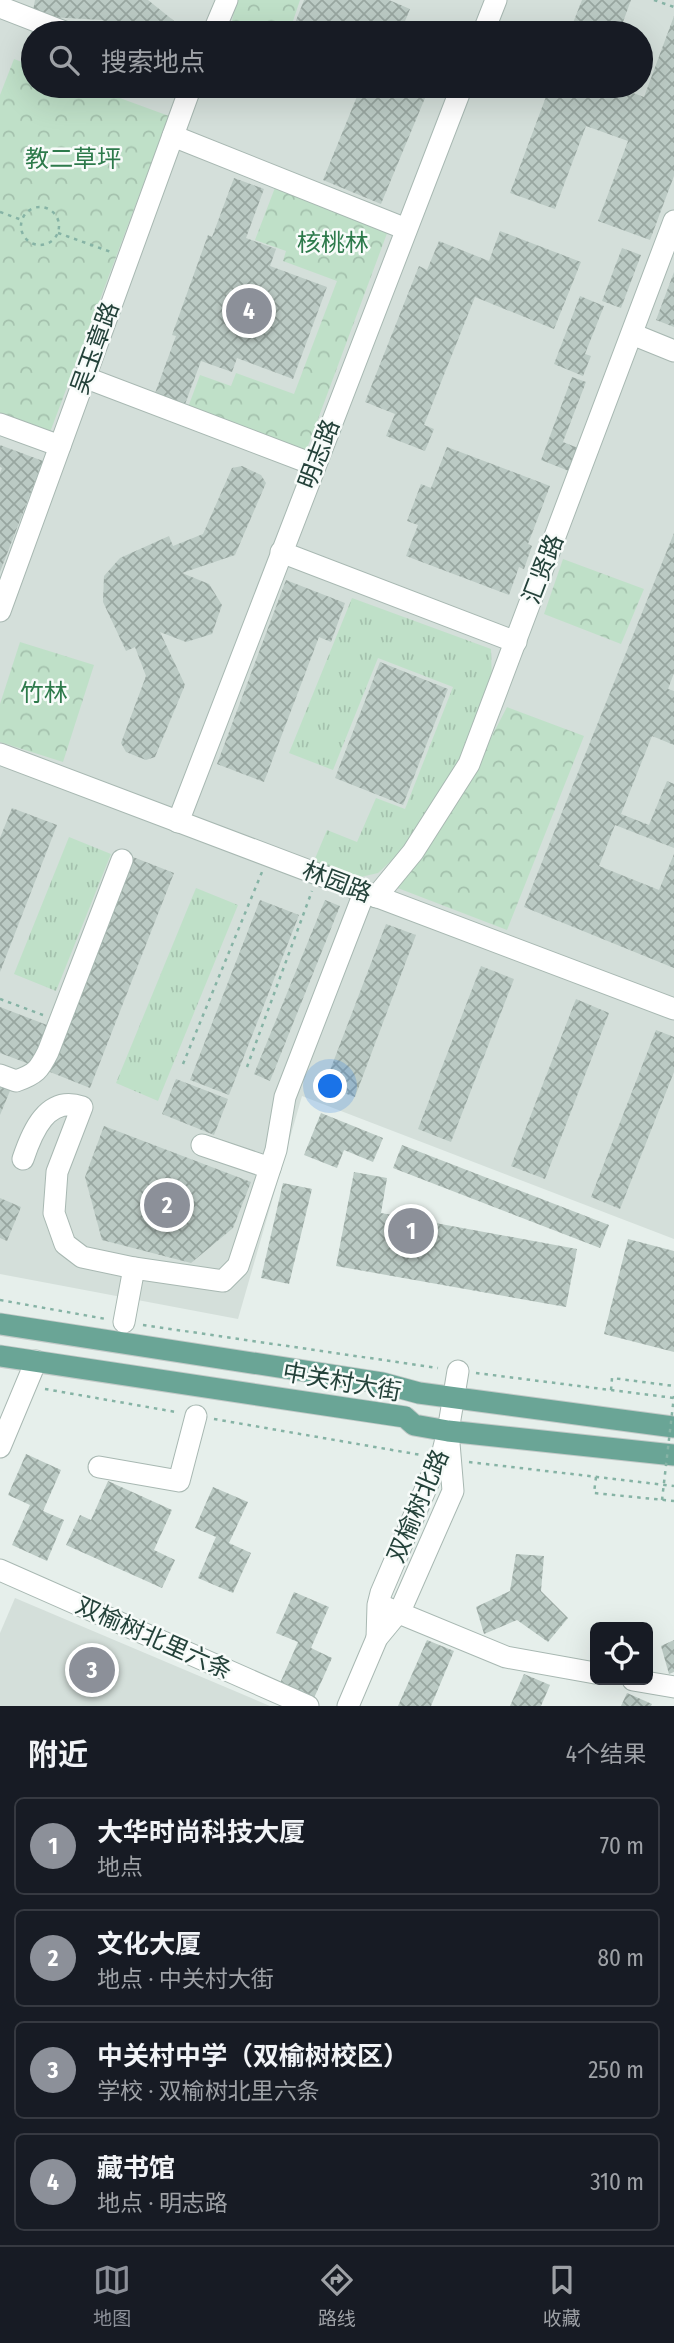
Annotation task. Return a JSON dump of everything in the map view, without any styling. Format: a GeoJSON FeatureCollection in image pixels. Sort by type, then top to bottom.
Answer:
{"type":"FeatureCollection","features":[{"type":"Feature","properties":{"kind":"main road","name":"中关村大街"},"geometry":{"type":"LineString","coordinates":[[0,1324],[382,1383],[419,1393],[674,1427]]}},
{"type":"Feature","properties":{"kind":"main road","name":"中关村大街"},"geometry":{"type":"LineString","coordinates":[[0,1356],[405,1417],[414,1425],[448,1431],[674,1455]]}},
{"type":"Feature","properties":{"kind":"street"},"geometry":{"type":"LineString","coordinates":[[2,0],[0,6],[37,21]]}},
{"type":"Feature","properties":{"kind":"street"},"geometry":{"type":"LineString","coordinates":[[218,21],[227,0]]}},
{"type":"Feature","properties":{"kind":"street"},"geometry":{"type":"LineString","coordinates":[[488,21],[496,0]]}},
{"type":"Feature","properties":{"kind":"street","name":"吴玉章路"},"geometry":{"type":"LineString","coordinates":[[0,611],[187,98]]}},
{"type":"Feature","properties":{"kind":"street","name":"明志路"},"geometry":{"type":"LineString","coordinates":[[178,822],[457,98]]}},
{"type":"Feature","properties":{"kind":"street"},"geometry":{"type":"LineString","coordinates":[[173,136],[406,229]]}},
{"type":"Feature","properties":{"kind":"street","name":"汇贤路"},"geometry":{"type":"LineString","coordinates":[[134,1268],[223,1281],[238,1266],[276,1150],[285,1097],[370,895],[413,852],[469,764],[674,221]]}},
{"type":"Feature","properties":{"kind":"street"},"geometry":{"type":"LineString","coordinates":[[632,334],[674,351]]}},
{"type":"Feature","properties":{"kind":"street"},"geometry":{"type":"LineString","coordinates":[[83,377],[315,466]]}},
{"type":"Feature","properties":{"kind":"street"},"geometry":{"type":"LineString","coordinates":[[0,424],[60,446]]}},
{"type":"Feature","properties":{"kind":"street"},"geometry":{"type":"LineString","coordinates":[[281,552],[516,642]]}},
{"type":"Feature","properties":{"kind":"street","name":"林园路"},"geometry":{"type":"LineString","coordinates":[[0,754],[674,1009]]}},
{"type":"Feature","properties":{"kind":"street"},"geometry":{"type":"LineString","coordinates":[[0,1075],[16,1081],[39,1070],[122,860]]}},
{"type":"Feature","properties":{"kind":"street"},"geometry":{"type":"LineString","coordinates":[[23,1159],[31,1136],[48,1112],[59,1104],[71,1103],[82,1107],[57,1172],[54,1213],[65,1244],[82,1257],[134,1268],[124,1322]]}},
{"type":"Feature","properties":{"kind":"street"},"geometry":{"type":"LineString","coordinates":[[202,1145],[270,1168]]}},
{"type":"Feature","properties":{"kind":"street"},"geometry":{"type":"LineString","coordinates":[[0,1447],[36,1361]]}},
{"type":"Feature","properties":{"kind":"street","name":"双榆树北路"},"geometry":{"type":"LineString","coordinates":[[348,1706],[388,1609],[424,1493],[446,1459],[458,1371]]}},
{"type":"Feature","properties":{"kind":"street"},"geometry":{"type":"LineString","coordinates":[[99,1467],[179,1481],[196,1416]]}},
{"type":"Feature","properties":{"kind":"street","name":"双榆树北里六条"},"geometry":{"type":"LineString","coordinates":[[0,1570],[308,1706]]}},
{"type":"Feature","properties":{"kind":"street"},"geometry":{"type":"LineString","coordinates":[[388,1609],[506,1657],[590,1672]]}},
{"type":"Feature","properties":{"kind":"street"},"geometry":{"type":"LineString","coordinates":[[653,1683],[674,1687]]}},
{"type":"Feature","properties":{"kind":"path"},"geometry":{"type":"LineString","coordinates":[[654,0],[674,7]]}},
{"type":"Feature","properties":{"kind":"path"},"geometry":{"type":"LineString","coordinates":[[34,208],[46,208],[52,211],[58,221],[58,233],[50,243],[30,243],[22,233],[22,220],[34,208]]}},
{"type":"Feature","properties":{"kind":"path"},"geometry":{"type":"LineString","coordinates":[[0,212],[22,220]]}},
{"type":"Feature","properties":{"kind":"path"},"geometry":{"type":"LineString","coordinates":[[58,233],[128,258]]}},
{"type":"Feature","properties":{"kind":"path"},"geometry":{"type":"LineString","coordinates":[[183,1064],[268,856]]}},
{"type":"Feature","properties":{"kind":"path"},"geometry":{"type":"LineString","coordinates":[[247,1067],[318,875]]}},
{"type":"Feature","properties":{"kind":"path"},"geometry":{"type":"LineString","coordinates":[[0,999],[60,1021]]}},
{"type":"Feature","properties":{"kind":"path"},"geometry":{"type":"LineString","coordinates":[[0,1300],[124,1322],[458,1371],[674,1397],[662,1500]]}},
{"type":"Feature","properties":{"kind":"path"},"geometry":{"type":"LineString","coordinates":[[611,1390],[612,1378],[674,1386]]}},
{"type":"Feature","properties":{"kind":"path"},"geometry":{"type":"LineString","coordinates":[[26,1386],[446,1459],[674,1486]]}},
{"type":"Feature","properties":{"kind":"path"},"geometry":{"type":"LineString","coordinates":[[596,1477],[594,1493],[674,1501]]}},
{"type":"Feature","properties":{"kind":"shaded area"},"geometry":{"type":"Polygon","coordinates":[[[0,0],[674,0],[674,1239],[302,1096],[238,1319],[0,1274],[0,0]]]}},
{"type":"Feature","properties":{"kind":"shaded area"},"geometry":{"type":"Polygon","coordinates":[[[15,1598],[270,1706],[0,1706],[0,1633],[15,1598]]]}},
{"type":"Feature","properties":{"kind":"green space"},"geometry":{"type":"Polygon","coordinates":[[[237,0],[300,0],[293,21],[232,21],[237,0]]]}},
{"type":"Feature","properties":{"kind":"green space","name":"教二草坪"},"geometry":{"type":"Polygon","coordinates":[[[14,59],[21,62],[21,98],[120,98],[169,116],[49,435],[0,416],[0,95],[14,59]]]}},
{"type":"Feature","properties":{"kind":"green space","name":"核桃林"},"geometry":{"type":"Polygon","coordinates":[[[276,185],[389,228],[305,454],[187,410],[200,375],[231,386],[236,373],[294,394],[337,281],[283,261],[286,251],[255,240],[276,185]]]}},
{"type":"Feature","properties":{"kind":"green space"},"geometry":{"type":"Polygon","coordinates":[[[563,559],[644,589],[621,644],[544,614],[563,559]]]}},
{"type":"Feature","properties":{"kind":"green space"},"geometry":{"type":"Polygon","coordinates":[[[352,598],[491,649],[492,684],[460,764],[418,836],[378,873],[352,879],[314,861],[327,830],[357,842],[376,798],[405,809],[453,687],[378,658],[333,770],[289,753],[352,598]]]}},
{"type":"Feature","properties":{"kind":"green space","name":"竹林"},"geometry":{"type":"Polygon","coordinates":[[[20,642],[94,665],[63,762],[0,742],[0,704],[20,642]]]}},
{"type":"Feature","properties":{"kind":"green space"},"geometry":{"type":"Polygon","coordinates":[[[507,707],[584,736],[507,930],[395,887],[479,761],[507,707]]]}},
{"type":"Feature","properties":{"kind":"green space"},"geometry":{"type":"Polygon","coordinates":[[[69,837],[111,854],[56,991],[14,974],[69,837]]]}},
{"type":"Feature","properties":{"kind":"green space"},"geometry":{"type":"Polygon","coordinates":[[[196,888],[238,905],[158,1101],[116,1083],[196,888]]]}},
{"type":"Feature","properties":{"kind":"building"},"geometry":{"type":"Polygon","coordinates":[[[35,0],[148,0],[174,21],[104,21],[32,16],[35,0]]]}},
{"type":"Feature","properties":{"kind":"building"},"geometry":{"type":"Polygon","coordinates":[[[304,0],[389,0],[410,9],[405,21],[296,21],[304,0]]]}},
{"type":"Feature","properties":{"kind":"building"},"geometry":{"type":"Polygon","coordinates":[[[582,0],[631,0],[623,21],[574,21],[582,0]]]}},
{"type":"Feature","properties":{"kind":"building"},"geometry":{"type":"Polygon","coordinates":[[[674,16],[674,176],[650,240],[598,221],[628,141],[586,126],[555,209],[510,193],[546,98],[653,98],[653,73],[674,16]]]}},
{"type":"Feature","properties":{"kind":"building"},"geometry":{"type":"Polygon","coordinates":[[[356,98],[425,98],[381,204],[323,180],[356,98]]]}},
{"type":"Feature","properties":{"kind":"building"},"geometry":{"type":"Polygon","coordinates":[[[234,178],[264,189],[246,238],[276,249],[270,266],[327,287],[293,379],[237,358],[232,372],[201,361],[184,407],[154,396],[176,336],[172,335],[208,235],[212,237],[234,178]]]}},
{"type":"Feature","properties":{"kind":"building"},"geometry":{"type":"Polygon","coordinates":[[[500,231],[581,262],[554,329],[475,297],[424,425],[434,429],[425,451],[386,436],[395,414],[365,402],[419,266],[427,270],[439,241],[489,261],[500,231]]]}},
{"type":"Feature","properties":{"kind":"building"},"geometry":{"type":"Polygon","coordinates":[[[622,248],[641,255],[621,308],[602,301],[622,248]]]}},
{"type":"Feature","properties":{"kind":"building"},"geometry":{"type":"Polygon","coordinates":[[[674,272],[674,327],[656,320],[674,272]]]}},
{"type":"Feature","properties":{"kind":"building"},"geometry":{"type":"Polygon","coordinates":[[[580,296],[604,306],[585,354],[591,356],[583,376],[554,364],[580,296]]]}},
{"type":"Feature","properties":{"kind":"building"},"geometry":{"type":"Polygon","coordinates":[[[572,377],[586,382],[563,442],[578,448],[569,471],[541,460],[572,377]]]}},
{"type":"Feature","properties":{"kind":"building"},"geometry":{"type":"Polygon","coordinates":[[[0,445],[43,461],[0,572],[2,468],[0,445]]]}},
{"type":"Feature","properties":{"kind":"building"},"geometry":{"type":"Polygon","coordinates":[[[447,447],[550,486],[528,544],[532,546],[524,569],[519,567],[509,595],[406,556],[418,525],[407,521],[421,484],[431,488],[447,447]]]}},
{"type":"Feature","properties":{"kind":"building"},"geometry":{"type":"Polygon","coordinates":[[[242,466],[261,475],[266,483],[235,555],[182,573],[209,584],[222,605],[212,634],[186,642],[160,632],[185,685],[155,757],[146,760],[126,752],[121,743],[146,676],[135,647],[126,651],[103,602],[104,576],[120,558],[169,536],[173,546],[203,534],[232,468],[242,466]]]}},
{"type":"Feature","properties":{"kind":"building"},"geometry":{"type":"Polygon","coordinates":[[[674,533],[674,673],[668,689],[674,691],[674,745],[652,736],[621,814],[649,825],[667,781],[674,784],[674,848],[615,825],[599,866],[659,890],[674,854],[674,968],[524,907],[674,533]]]}},
{"type":"Feature","properties":{"kind":"building"},"geometry":{"type":"Polygon","coordinates":[[[286,580],[345,603],[331,642],[319,637],[264,782],[217,764],[286,580]]]}},
{"type":"Feature","properties":{"kind":"building"},"geometry":{"type":"Polygon","coordinates":[[[380,662],[448,689],[403,805],[335,778],[380,662]]]}},
{"type":"Feature","properties":{"kind":"building"},"geometry":{"type":"Polygon","coordinates":[[[12,808],[57,825],[0,972],[0,838],[12,808]]]}},
{"type":"Feature","properties":{"kind":"building"},"geometry":{"type":"Polygon","coordinates":[[[133,857],[174,873],[90,1088],[50,1072],[133,857]]]}},
{"type":"Feature","properties":{"kind":"building"},"geometry":{"type":"Polygon","coordinates":[[[260,900],[299,915],[229,1095],[190,1080],[260,900]]]}},
{"type":"Feature","properties":{"kind":"building"},"geometry":{"type":"Polygon","coordinates":[[[325,900],[340,906],[270,1081],[254,1074],[325,900]]]}},
{"type":"Feature","properties":{"kind":"building"},"geometry":{"type":"Polygon","coordinates":[[[386,924],[416,935],[355,1097],[324,1086],[386,924]]]}},
{"type":"Feature","properties":{"kind":"building"},"geometry":{"type":"Polygon","coordinates":[[[481,966],[514,979],[451,1142],[418,1129],[481,966]]]}},
{"type":"Feature","properties":{"kind":"building"},"geometry":{"type":"Polygon","coordinates":[[[576,999],[609,1013],[545,1179],[511,1166],[576,999]]]}},
{"type":"Feature","properties":{"kind":"building"},"geometry":{"type":"Polygon","coordinates":[[[0,1007],[47,1025],[32,1065],[0,1053],[0,1007]]]}},
{"type":"Feature","properties":{"kind":"building"},"geometry":{"type":"Polygon","coordinates":[[[656,1030],[674,1037],[674,1072],[620,1209],[591,1197],[656,1030]]]}},
{"type":"Feature","properties":{"kind":"building"},"geometry":{"type":"Polygon","coordinates":[[[176,1079],[228,1099],[214,1135],[162,1114],[176,1079]]]}},
{"type":"Feature","properties":{"kind":"building"},"geometry":{"type":"Polygon","coordinates":[[[0,1081],[12,1086],[0,1115],[0,1081]]]}},
{"type":"Feature","properties":{"kind":"building"},"geometry":{"type":"Polygon","coordinates":[[[321,1113],[383,1138],[373,1162],[344,1150],[337,1168],[304,1155],[321,1113]]]}},
{"type":"Feature","properties":{"kind":"building"},"geometry":{"type":"Polygon","coordinates":[[[104,1126],[251,1182],[233,1228],[191,1263],[102,1240],[85,1177],[104,1126]]]}},
{"type":"Feature","properties":{"kind":"building"},"geometry":{"type":"Polygon","coordinates":[[[402,1145],[609,1225],[600,1248],[393,1168],[402,1145]]]}},
{"type":"Feature","properties":{"kind":"building"},"geometry":{"type":"Polygon","coordinates":[[[354,1172],[387,1178],[381,1213],[577,1249],[566,1307],[336,1266],[354,1172]]]}},
{"type":"Feature","properties":{"kind":"building"},"geometry":{"type":"Polygon","coordinates":[[[283,1183],[312,1189],[289,1284],[261,1278],[283,1183]]]}},
{"type":"Feature","properties":{"kind":"building"},"geometry":{"type":"Polygon","coordinates":[[[0,1198],[21,1207],[7,1241],[0,1238],[0,1198]]]}},
{"type":"Feature","properties":{"kind":"building"},"geometry":{"type":"Polygon","coordinates":[[[628,1239],[674,1251],[674,1352],[604,1334],[628,1239]]]}},
{"type":"Feature","properties":{"kind":"building"},"geometry":{"type":"Polygon","coordinates":[[[26,1454],[61,1470],[43,1511],[64,1520],[47,1561],[12,1545],[30,1505],[8,1495],[26,1454]]]}},
{"type":"Feature","properties":{"kind":"building"},"geometry":{"type":"Polygon","coordinates":[[[108,1481],[172,1510],[154,1550],[175,1560],[162,1588],[66,1545],[80,1515],[91,1520],[108,1481]]]}},
{"type":"Feature","properties":{"kind":"building"},"geometry":{"type":"Polygon","coordinates":[[[213,1487],[248,1502],[229,1543],[251,1553],[233,1593],[198,1578],[216,1537],[195,1528],[213,1487]]]}},
{"type":"Feature","properties":{"kind":"building"},"geometry":{"type":"Polygon","coordinates":[[[516,1554],[544,1556],[541,1591],[568,1618],[548,1642],[517,1620],[484,1634],[476,1607],[510,1591],[516,1554]]]}},
{"type":"Feature","properties":{"kind":"building"},"geometry":{"type":"Polygon","coordinates":[[[294,1592],[329,1607],[311,1648],[332,1658],[314,1698],[280,1683],[298,1642],[276,1633],[294,1592]]]}},
{"type":"Feature","properties":{"kind":"building"},"geometry":{"type":"Polygon","coordinates":[[[427,1640],[454,1651],[431,1706],[398,1706],[427,1640]]]}},
{"type":"Feature","properties":{"kind":"building"},"geometry":{"type":"Polygon","coordinates":[[[674,1640],[674,1672],[669,1674],[661,1646],[674,1640]]]}},
{"type":"Feature","properties":{"kind":"building"},"geometry":{"type":"Polygon","coordinates":[[[524,1674],[550,1685],[541,1706],[510,1706],[524,1674]]]}},
{"type":"Feature","properties":{"kind":"building"},"geometry":{"type":"Polygon","coordinates":[[[627,1693],[652,1704],[621,1706],[627,1693]]]}},
{"type":"Feature","properties":{"kind":"place","name":"藏书馆"},"geometry":{"type":"Point","coordinates":[249,311]}},
{"type":"Feature","properties":{"kind":"place","name":"文化大厦"},"geometry":{"type":"Point","coordinates":[167,1205]}},
{"type":"Feature","properties":{"kind":"place","name":"大华时尚科技大厦"},"geometry":{"type":"Point","coordinates":[411,1231]}},
{"type":"Feature","properties":{"kind":"place","name":"中关村中学（双榆树校区）"},"geometry":{"type":"Point","coordinates":[92,1670]}}]}
